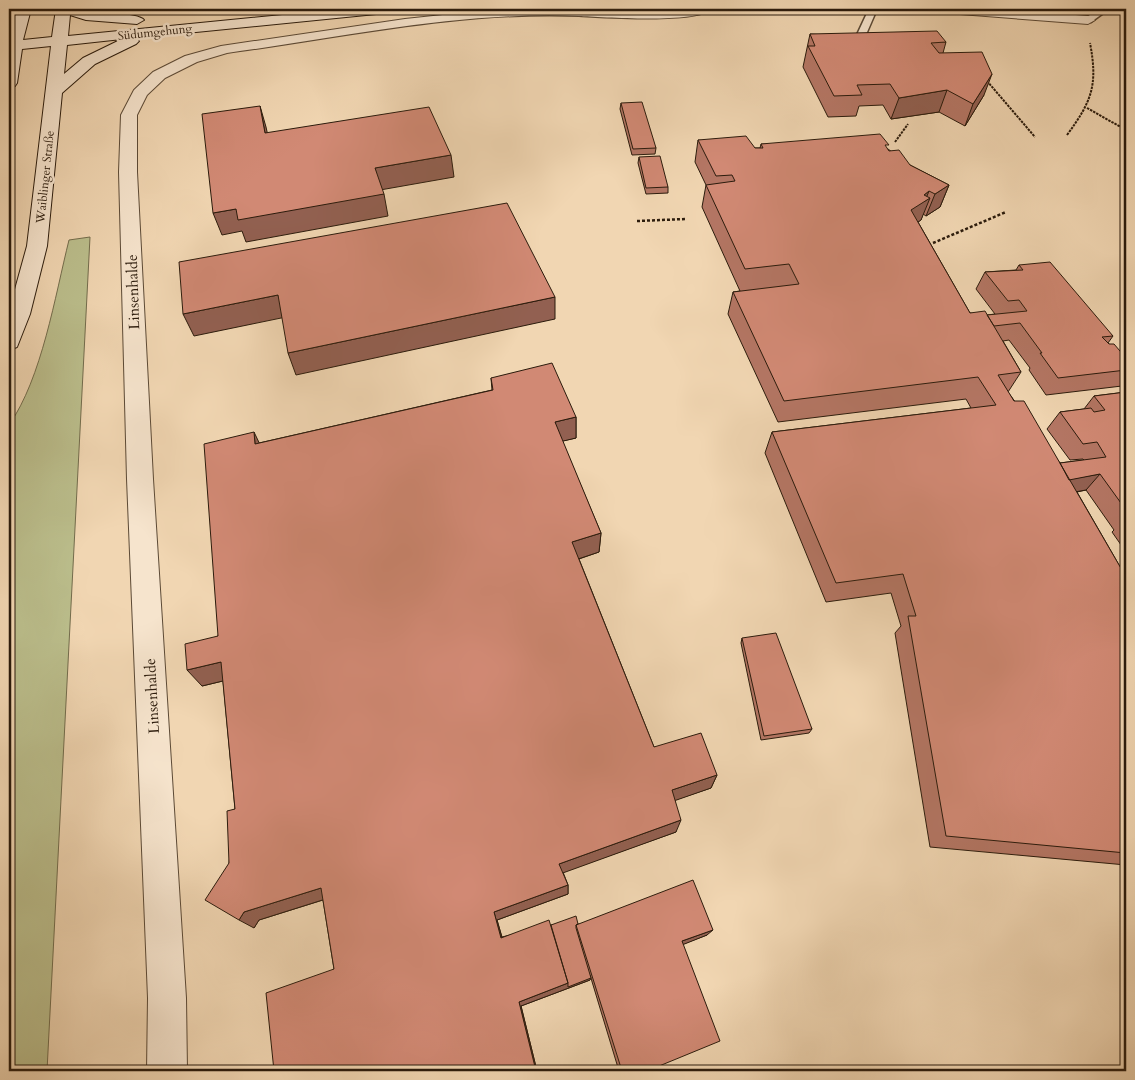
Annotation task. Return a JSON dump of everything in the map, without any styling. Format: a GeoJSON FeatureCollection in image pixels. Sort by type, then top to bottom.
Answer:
{"type":"FeatureCollection","features":[{"type":"Feature","properties":{"kind":"street"},"geometry":{"type":"LineString","coordinates":[[9,76],[12,39],[24,9]]}},
{"type":"Feature","properties":{"kind":"street"},"geometry":{"type":"LineString","coordinates":[[65,9],[86,16],[137,20]]}},
{"type":"Feature","properties":{"kind":"street","name":"Waiblinger Straße"},"geometry":{"type":"LineString","coordinates":[[9,342],[19,314],[37,246],[47,171],[53,92],[65,9]]}},
{"type":"Feature","properties":{"kind":"street","name":"Südumgehung"},"geometry":{"type":"LineString","coordinates":[[12,39],[158,31],[386,9]]}},
{"type":"Feature","properties":{"kind":"street","name":"Linsenhalde"},"geometry":{"type":"LineString","coordinates":[[168,1071],[167,998],[140,479],[128,172],[128,115],[140,93],[159,75],[190,58],[226,49],[515,12],[648,14],[685,13],[703,9]]}},
{"type":"Feature","properties":{"kind":"street"},"geometry":{"type":"LineString","coordinates":[[947,9],[1081,19]]}},
{"type":"Feature","properties":{"kind":"street","name":"Südumgehung"},"geometry":{"type":"LineString","coordinates":[[61,35],[137,20],[229,10]]}},
{"type":"Feature","properties":{"kind":"street"},"geometry":{"type":"LineString","coordinates":[[53,92],[76,71],[97,57],[158,31]]}},
{"type":"Feature","properties":{"kind":"lane"},"geometry":{"type":"LineString","coordinates":[[858,44],[861,32],[871,21],[873,9]]}},
{"type":"Feature","properties":{"kind":"lane"},"geometry":{"type":"LineString","coordinates":[[1081,19],[1105,9]]}},
{"type":"Feature","properties":{"kind":"path"},"geometry":{"type":"LineString","coordinates":[[1067,135],[1091,101],[1096,71],[1087,30],[1081,19]]}},
{"type":"Feature","properties":{"kind":"path"},"geometry":{"type":"LineString","coordinates":[[983,77],[1036,137]]}},
{"type":"Feature","properties":{"kind":"path"},"geometry":{"type":"LineString","coordinates":[[1087,108],[1126,130]]}},
{"type":"Feature","properties":{"kind":"path"},"geometry":{"type":"LineString","coordinates":[[894,142],[908,124]]}},
{"type":"Feature","properties":{"kind":"path"},"geometry":{"type":"LineString","coordinates":[[933,243],[1006,212]]}},
{"type":"Feature","properties":{"kind":"path"},"geometry":{"type":"LineString","coordinates":[[637,221],[686,219]]}},
{"type":"Feature","properties":{"kind":"green space"},"geometry":{"type":"Polygon","coordinates":[[[90,237],[47,1071],[9,1071],[9,425],[20,406],[39,361],[53,311],[69,240],[90,237]]]}},
{"type":"Feature","properties":{"kind":"building"},"geometry":{"type":"Polygon","coordinates":[[[937,31],[946,42],[931,43],[939,53],[982,52],[992,74],[973,104],[947,90],[899,98],[890,84],[857,85],[862,95],[834,96],[808,46],[815,46],[810,34],[937,31]]]}},
{"type":"Feature","properties":{"kind":"building"},"geometry":{"type":"Polygon","coordinates":[[[642,102],[656,148],[633,149],[621,103],[642,102]]]}},
{"type":"Feature","properties":{"kind":"building"},"geometry":{"type":"Polygon","coordinates":[[[260,106],[265,133],[429,107],[451,155],[375,168],[384,194],[238,220],[236,209],[213,213],[202,114],[260,106]]]}},
{"type":"Feature","properties":{"kind":"building"},"geometry":{"type":"Polygon","coordinates":[[[880,134],[889,145],[885,145],[889,151],[899,150],[910,165],[949,185],[935,194],[929,191],[924,195],[930,198],[911,210],[970,313],[985,311],[1021,372],[998,375],[1014,401],[1024,401],[1126,577],[1126,853],[946,836],[908,616],[916,616],[903,574],[836,583],[772,432],[996,405],[978,377],[784,401],[733,292],[799,284],[789,264],[745,269],[706,185],[735,181],[732,175],[716,176],[698,140],[746,136],[755,148],[763,148],[761,144],[880,134]]]}},
{"type":"Feature","properties":{"kind":"building"},"geometry":{"type":"Polygon","coordinates":[[[660,156],[668,187],[646,188],[639,157],[660,156]]]}},
{"type":"Feature","properties":{"kind":"building"},"geometry":{"type":"Polygon","coordinates":[[[507,203],[555,297],[288,353],[278,295],[183,314],[179,262],[507,203]]]}},
{"type":"Feature","properties":{"kind":"building"},"geometry":{"type":"Polygon","coordinates":[[[1050,262],[1113,336],[1102,337],[1109,344],[1114,344],[1126,358],[1126,370],[1058,378],[1020,323],[994,326],[987,315],[1027,311],[1019,300],[1008,301],[985,272],[1023,270],[1019,265],[1050,262]]]}},
{"type":"Feature","properties":{"kind":"building"},"geometry":{"type":"Polygon","coordinates":[[[552,363],[576,417],[555,422],[601,533],[572,542],[654,747],[701,733],[717,775],[672,790],[681,820],[559,864],[568,885],[494,912],[501,938],[549,920],[568,983],[519,1002],[536,1071],[274,1071],[266,993],[334,969],[321,888],[244,912],[239,920],[205,900],[229,863],[227,811],[235,809],[221,662],[187,670],[185,644],[218,636],[204,444],[254,432],[255,444],[493,390],[491,378],[552,363]]]}},
{"type":"Feature","properties":{"kind":"building"},"geometry":{"type":"Polygon","coordinates":[[[1126,392],[1126,510],[1100,474],[1069,480],[1060,463],[1106,457],[1097,442],[1083,444],[1060,412],[1091,408],[1094,412],[1105,410],[1094,396],[1126,392]]]}},
{"type":"Feature","properties":{"kind":"building"},"geometry":{"type":"Polygon","coordinates":[[[776,633],[812,729],[764,736],[742,638],[776,633]]]}},
{"type":"Feature","properties":{"kind":"building"},"geometry":{"type":"Polygon","coordinates":[[[693,880],[713,930],[682,941],[720,1041],[647,1071],[622,1071],[576,925],[693,880]]]}},
{"type":"Feature","properties":{"kind":"building"},"geometry":{"type":"Polygon","coordinates":[[[576,916],[578,924],[576,928],[591,978],[568,987],[551,925],[576,916]]]}}]}
